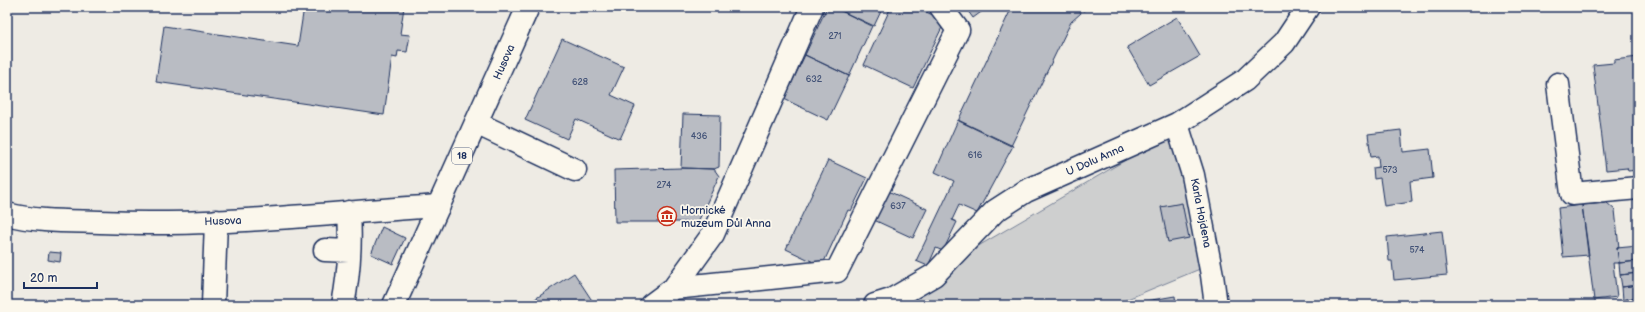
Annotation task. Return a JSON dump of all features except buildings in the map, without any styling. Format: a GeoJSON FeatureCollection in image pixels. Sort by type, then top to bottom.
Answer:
{"type":"FeatureCollection","features":[{"type":"Feature","properties":{"kind":"street","name":"Husova"},"geometry":{"type":"LineString","coordinates":[[394,305],[440,206],[528,7]]}},
{"type":"Feature","properties":{"kind":"street"},"geometry":{"type":"LineString","coordinates":[[652,305],[674,288],[713,234],[812,7]]}},
{"type":"Feature","properties":{"kind":"street"},"geometry":{"type":"LineString","coordinates":[[674,288],[837,271],[958,30],[941,7]]}},
{"type":"Feature","properties":{"kind":"street","name":"U Dolu Anna"},"geometry":{"type":"LineString","coordinates":[[875,305],[891,300],[934,275],[995,211],[1026,191],[1176,124],[1246,80],[1284,43],[1308,7]]}},
{"type":"Feature","properties":{"kind":"street"},"geometry":{"type":"LineString","coordinates":[[1558,84],[1572,194],[1638,188]]}},
{"type":"Feature","properties":{"kind":"street"},"geometry":{"type":"LineString","coordinates":[[476,123],[575,170]]}},
{"type":"Feature","properties":{"kind":"street","name":"Karla Hojdena"},"geometry":{"type":"LineString","coordinates":[[1176,124],[1194,175],[1216,305]]}},
{"type":"Feature","properties":{"kind":"street","name":"Husova"},"geometry":{"type":"LineString","coordinates":[[7,214],[25,219],[134,223],[256,220],[440,206]]}},
{"type":"Feature","properties":{"kind":"street"},"geometry":{"type":"LineString","coordinates":[[343,305],[347,285],[351,234],[349,212]]}},
{"type":"Feature","properties":{"kind":"street"},"geometry":{"type":"LineString","coordinates":[[213,305],[216,221]]}},
{"type":"Feature","properties":{"kind":"street"},"geometry":{"type":"LineString","coordinates":[[325,250],[349,252]]}},
{"type":"Feature","properties":{"kind":"shaded area"},"geometry":{"type":"Polygon","coordinates":[[[1177,130],[1207,266],[1113,305],[865,305],[891,297],[1177,130]]]}},
{"type":"Feature","properties":{"kind":"place","name":"Hornické muzeum Důl Anna"},"geometry":{"type":"Point","coordinates":[667,216]}}]}
